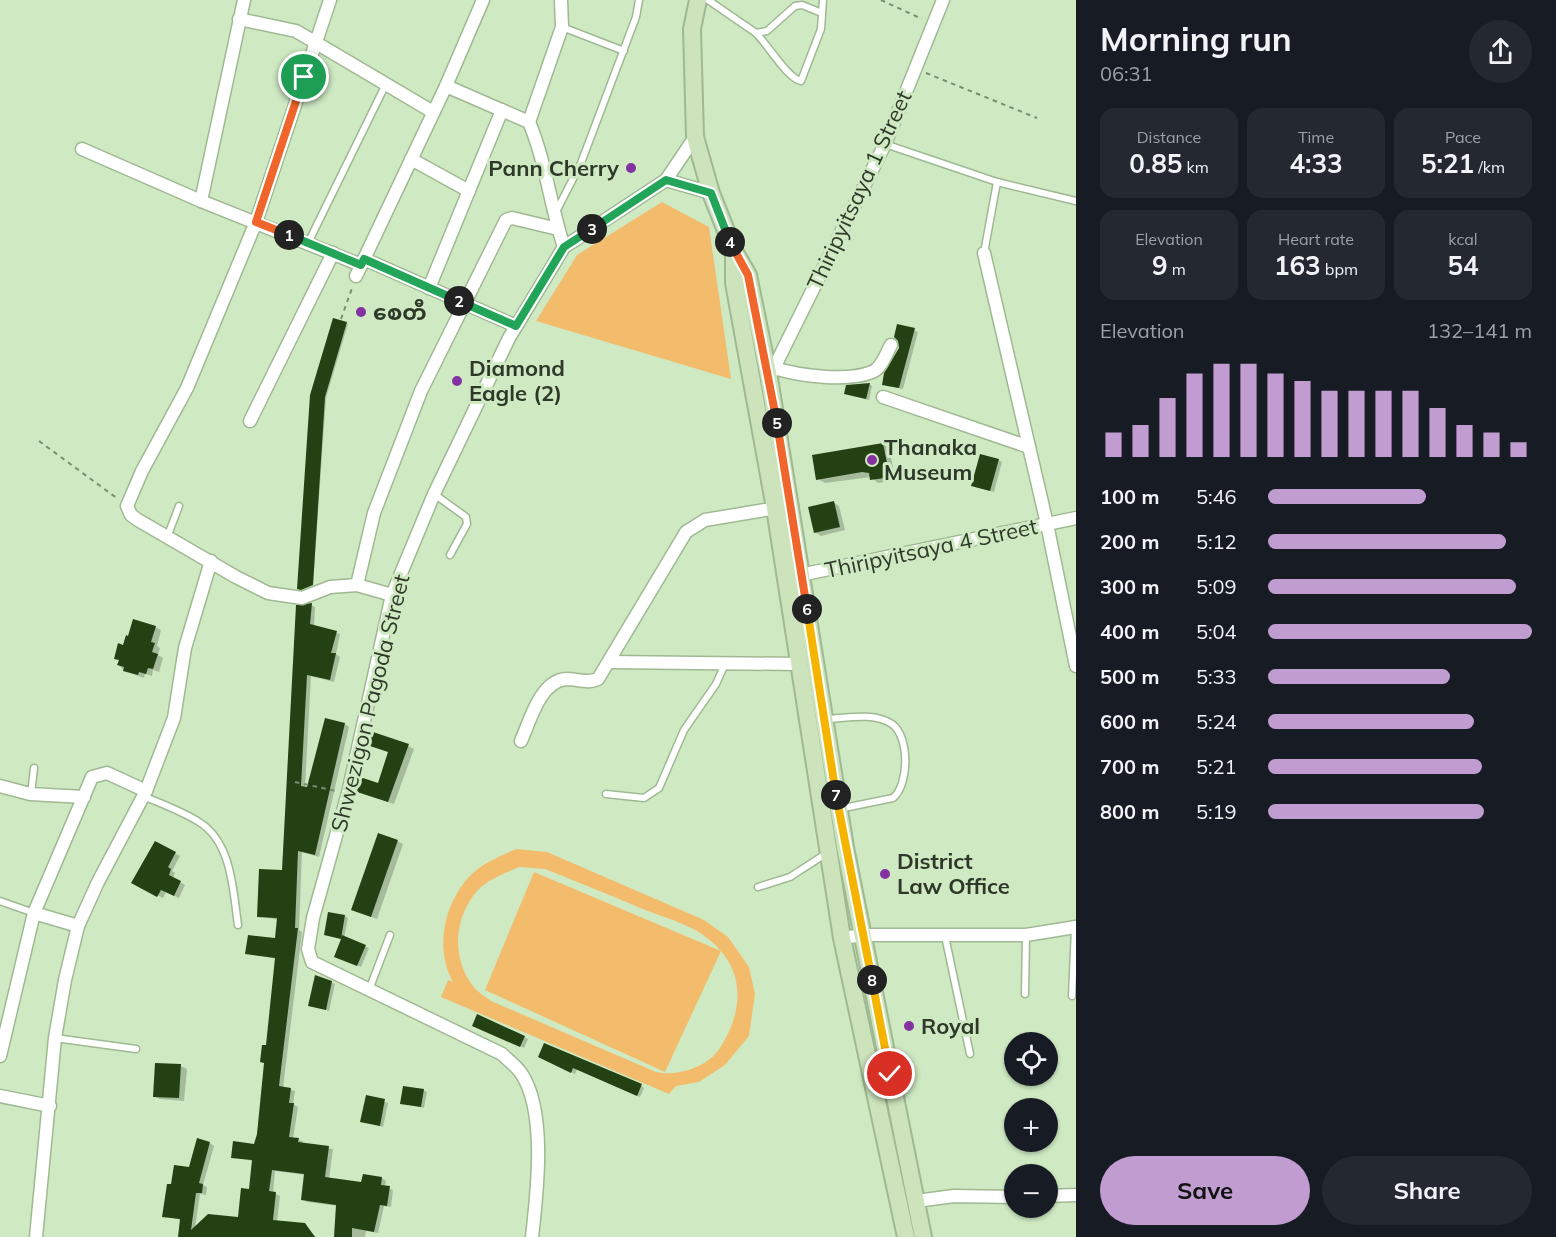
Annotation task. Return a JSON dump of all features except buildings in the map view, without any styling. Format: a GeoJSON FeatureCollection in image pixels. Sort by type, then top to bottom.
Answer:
{"type":"FeatureCollection","features":[{"type":"Feature","properties":{"kind":"main road"},"geometry":{"type":"LineString","coordinates":[[698,0],[692,29],[695,138],[711,193],[734,251],[748,275],[772,373],[783,507]]}},
{"type":"Feature","properties":{"kind":"main road"},"geometry":{"type":"LineString","coordinates":[[734,251],[734,283],[783,507],[794,576],[825,720],[844,847],[864,935],[923,1237]]}},
{"type":"Feature","properties":{"kind":"main road"},"geometry":{"type":"LineString","coordinates":[[794,576],[799,664],[827,853],[906,1237]]}},
{"type":"Feature","properties":{"kind":"street"},"geometry":{"type":"LineString","coordinates":[[201,201],[244,0]]}},
{"type":"Feature","properties":{"kind":"street"},"geometry":{"type":"LineString","coordinates":[[330,0],[256,222],[187,388],[142,471],[127,506],[131,515],[268,593],[302,598],[330,588],[357,585],[392,595]]}},
{"type":"Feature","properties":{"kind":"street"},"geometry":{"type":"LineString","coordinates":[[360,267],[446,86],[483,0]]}},
{"type":"Feature","properties":{"kind":"street"},"geometry":{"type":"LineString","coordinates":[[561,0],[562,27],[530,122],[538,142],[556,223],[564,247]]}},
{"type":"Feature","properties":{"kind":"street","name":"Thiripyitsaya 1 Street"},"geometry":{"type":"LineString","coordinates":[[772,373],[885,144],[943,0]]}},
{"type":"Feature","properties":{"kind":"street"},"geometry":{"type":"LineString","coordinates":[[239,19],[296,31],[317,41],[433,112]]}},
{"type":"Feature","properties":{"kind":"street"},"geometry":{"type":"LineString","coordinates":[[446,86],[530,122]]}},
{"type":"Feature","properties":{"kind":"street"},"geometry":{"type":"LineString","coordinates":[[429,288],[502,110]]}},
{"type":"Feature","properties":{"kind":"street","name":"Shwezigon Pagoda Street"},"geometry":{"type":"LineString","coordinates":[[532,1237],[539,1155],[532,1102],[522,1074],[502,1054],[312,962],[308,949],[313,918],[348,793],[392,595],[434,494],[516,326],[564,247],[666,180],[695,138]]}},
{"type":"Feature","properties":{"kind":"street"},"geometry":{"type":"LineString","coordinates":[[82,149],[201,201],[333,253],[360,267],[429,288],[516,326]]}},
{"type":"Feature","properties":{"kind":"street"},"geometry":{"type":"LineString","coordinates":[[411,159],[469,191]]}},
{"type":"Feature","properties":{"kind":"street"},"geometry":{"type":"LineString","coordinates":[[666,180],[711,193]]}},
{"type":"Feature","properties":{"kind":"street"},"geometry":{"type":"LineString","coordinates":[[357,585],[374,513],[421,391],[506,220],[512,218],[556,223]]}},
{"type":"Feature","properties":{"kind":"street"},"geometry":{"type":"LineString","coordinates":[[250,421],[333,253]]}},
{"type":"Feature","properties":{"kind":"street"},"geometry":{"type":"LineString","coordinates":[[984,253],[1047,524],[1076,666]]}},
{"type":"Feature","properties":{"kind":"street"},"geometry":{"type":"LineString","coordinates":[[772,373],[808,376],[872,372],[882,363],[891,345]]}},
{"type":"Feature","properties":{"kind":"street"},"geometry":{"type":"LineString","coordinates":[[883,397],[1029,447]]}},
{"type":"Feature","properties":{"kind":"street"},"geometry":{"type":"LineString","coordinates":[[521,741],[548,687],[555,682],[567,679],[591,682],[598,679],[686,532],[705,520],[783,507]]}},
{"type":"Feature","properties":{"kind":"street","name":"Thiripyitsaya 4 Street"},"geometry":{"type":"LineString","coordinates":[[794,576],[1076,518]]}},
{"type":"Feature","properties":{"kind":"street"},"geometry":{"type":"LineString","coordinates":[[36,1237],[55,1038],[65,980],[78,926],[144,793],[174,718],[185,648],[211,561]]}},
{"type":"Feature","properties":{"kind":"street"},"geometry":{"type":"LineString","coordinates":[[610,662],[799,664]]}},
{"type":"Feature","properties":{"kind":"street"},"geometry":{"type":"LineString","coordinates":[[0,1056],[34,912],[92,777],[108,773],[144,793]]}},
{"type":"Feature","properties":{"kind":"street"},"geometry":{"type":"LineString","coordinates":[[0,786],[30,795],[84,797]]}},
{"type":"Feature","properties":{"kind":"street"},"geometry":{"type":"LineString","coordinates":[[34,912],[78,926]]}},
{"type":"Feature","properties":{"kind":"street"},"geometry":{"type":"LineString","coordinates":[[843,938],[864,935],[1026,935],[1076,927]]}},
{"type":"Feature","properties":{"kind":"street"},"geometry":{"type":"LineString","coordinates":[[0,1096],[50,1106]]}},
{"type":"Feature","properties":{"kind":"street"},"geometry":{"type":"LineString","coordinates":[[1058,1196],[1076,1195]]}},
{"type":"Feature","properties":{"kind":"street"},"geometry":{"type":"LineString","coordinates":[[916,1201],[954,1196],[1004,1197]]}},
{"type":"Feature","properties":{"kind":"lane"},"geometry":{"type":"LineString","coordinates":[[556,223],[624,51],[639,0]]}},
{"type":"Feature","properties":{"kind":"lane"},"geometry":{"type":"LineString","coordinates":[[708,0],[756,33],[771,48],[788,75],[801,81],[821,30],[823,0]]}},
{"type":"Feature","properties":{"kind":"lane"},"geometry":{"type":"LineString","coordinates":[[756,33],[766,31],[795,6],[802,5],[822,13]]}},
{"type":"Feature","properties":{"kind":"lane"},"geometry":{"type":"LineString","coordinates":[[562,27],[624,51]]}},
{"type":"Feature","properties":{"kind":"lane"},"geometry":{"type":"LineString","coordinates":[[308,243],[386,84]]}},
{"type":"Feature","properties":{"kind":"lane"},"geometry":{"type":"LineString","coordinates":[[885,144],[998,182],[1076,201]]}},
{"type":"Feature","properties":{"kind":"lane"},"geometry":{"type":"LineString","coordinates":[[984,253],[998,182]]}},
{"type":"Feature","properties":{"kind":"lane"},"geometry":{"type":"LineString","coordinates":[[434,494],[466,517],[467,524],[450,555]]}},
{"type":"Feature","properties":{"kind":"lane"},"geometry":{"type":"LineString","coordinates":[[168,536],[179,506]]}},
{"type":"Feature","properties":{"kind":"lane"},"geometry":{"type":"LineString","coordinates":[[606,794],[644,798],[659,788],[684,730],[716,684],[725,663]]}},
{"type":"Feature","properties":{"kind":"lane"},"geometry":{"type":"LineString","coordinates":[[825,720],[864,716],[892,724],[904,748],[906,776],[900,792],[893,798],[838,809]]}},
{"type":"Feature","properties":{"kind":"lane"},"geometry":{"type":"LineString","coordinates":[[30,795],[34,768]]}},
{"type":"Feature","properties":{"kind":"lane"},"geometry":{"type":"LineString","coordinates":[[144,793],[201,823],[220,843],[231,873],[238,925]]}},
{"type":"Feature","properties":{"kind":"lane"},"geometry":{"type":"LineString","coordinates":[[758,887],[790,877],[827,853],[844,847]]}},
{"type":"Feature","properties":{"kind":"lane"},"geometry":{"type":"LineString","coordinates":[[0,901],[34,912]]}},
{"type":"Feature","properties":{"kind":"lane"},"geometry":{"type":"LineString","coordinates":[[1072,996],[1076,927]]}},
{"type":"Feature","properties":{"kind":"lane"},"geometry":{"type":"LineString","coordinates":[[369,991],[390,935]]}},
{"type":"Feature","properties":{"kind":"lane"},"geometry":{"type":"LineString","coordinates":[[1024,994],[1026,935]]}},
{"type":"Feature","properties":{"kind":"lane"},"geometry":{"type":"LineString","coordinates":[[945,936],[970,1054]]}},
{"type":"Feature","properties":{"kind":"lane"},"geometry":{"type":"LineString","coordinates":[[55,1038],[136,1049]]}},
{"type":"Feature","properties":{"kind":"path"},"geometry":{"type":"LineString","coordinates":[[881,0],[933,24]]}},
{"type":"Feature","properties":{"kind":"path"},"geometry":{"type":"LineString","coordinates":[[915,69],[1037,118]]}},
{"type":"Feature","properties":{"kind":"path"},"geometry":{"type":"LineString","coordinates":[[341,319],[360,267]]}},
{"type":"Feature","properties":{"kind":"path"},"geometry":{"type":"LineString","coordinates":[[39,441],[127,506]]}},
{"type":"Feature","properties":{"kind":"path"},"geometry":{"type":"LineString","coordinates":[[295,782],[348,793]]}},
{"type":"Feature","properties":{"kind":"shaded area"},"geometry":{"type":"Polygon","coordinates":[[[662,202],[709,227],[731,379],[536,321],[577,255],[662,202]]]}},
{"type":"Feature","properties":{"kind":"shaded area"},"geometry":{"type":"Polygon","coordinates":[[[516,849],[547,852],[704,920],[728,937],[749,967],[755,994],[749,1036],[725,1065],[699,1082],[676,1086],[669,1094],[441,997],[448,980],[453,982],[447,969],[443,942],[444,928],[459,889],[478,869],[516,849]],[[519,867],[487,883],[470,900],[460,924],[458,937],[461,963],[475,988],[491,1001],[656,1072],[682,1072],[700,1065],[715,1055],[729,1032],[735,1015],[737,999],[737,984],[724,955],[713,943],[690,927],[545,869],[519,867]]]}},
{"type":"Feature","properties":{"kind":"shaded area"},"geometry":{"type":"Polygon","coordinates":[[[534,872],[721,951],[665,1072],[485,990],[534,872]]]}},
{"type":"Feature","properties":{"kind":"place","name":"Pann Cherry"},"geometry":{"type":"Point","coordinates":[631,168]}},
{"type":"Feature","properties":{"kind":"place","name":"စေတီ"},"geometry":{"type":"Point","coordinates":[361,312]}},
{"type":"Feature","properties":{"kind":"place","name":"Diamond Eagle (2)"},"geometry":{"type":"Point","coordinates":[457,381]}},
{"type":"Feature","properties":{"kind":"place","name":"Thanaka Museum"},"geometry":{"type":"Point","coordinates":[872,460]}},
{"type":"Feature","properties":{"kind":"place","name":"District Law Office"},"geometry":{"type":"Point","coordinates":[885,874]}},
{"type":"Feature","properties":{"kind":"place","name":"Royal"},"geometry":{"type":"Point","coordinates":[909,1026]}},
{"type":"Feature","properties":{"kind":"route"},"geometry":{"type":"LineString","coordinates":[[304,77],[256,222],[361,265],[364,259],[516,326],[564,247],[666,180],[711,193],[734,251],[748,275],[770,378],[844,847],[864,935],[890,1074]]}}]}
